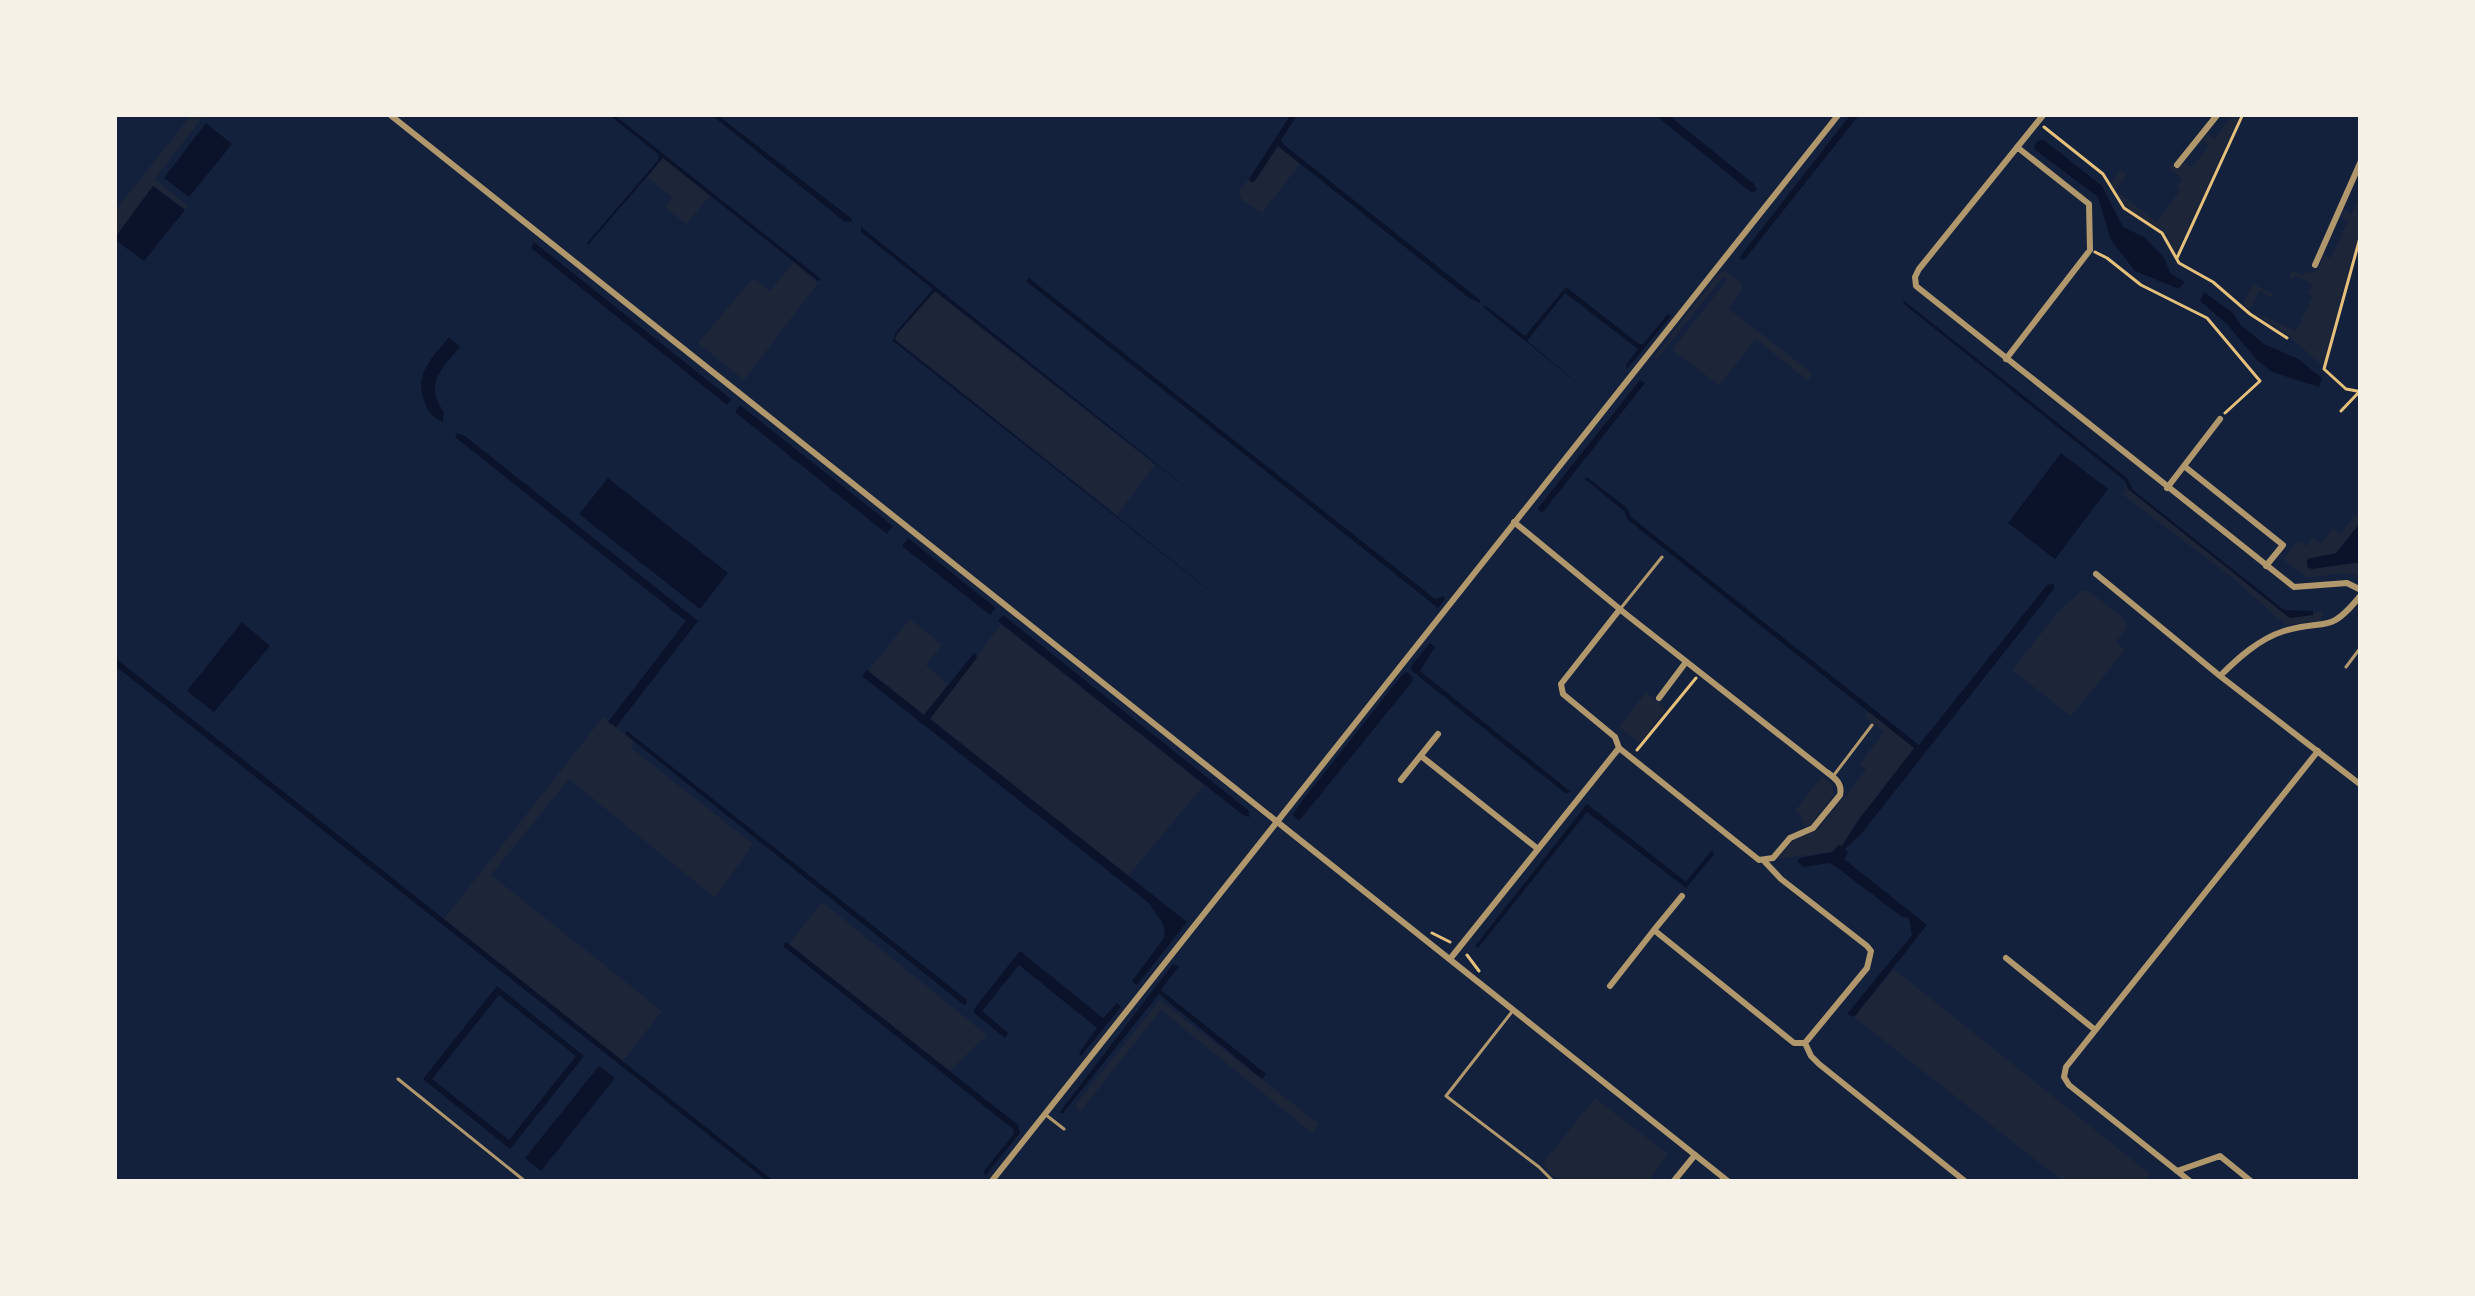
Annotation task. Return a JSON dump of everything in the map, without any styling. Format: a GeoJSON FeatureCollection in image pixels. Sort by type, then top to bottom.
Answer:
{"type":"FeatureCollection","features":[{"type":"Feature","properties":{"kind":"street"},"geometry":{"type":"LineString","coordinates":[[388,114],[1730,1182]]}},
{"type":"Feature","properties":{"kind":"street"},"geometry":{"type":"LineString","coordinates":[[991,1182],[1839,114]]}},
{"type":"Feature","properties":{"kind":"street"},"geometry":{"type":"LineString","coordinates":[[2044,114],[1917,273],[1916,286],[2299,589],[2347,583],[2361,592],[2344,616],[2326,625],[2270,637],[2220,676]]}},
{"type":"Feature","properties":{"kind":"street"},"geometry":{"type":"LineString","coordinates":[[2177,165],[2218,114]]}},
{"type":"Feature","properties":{"kind":"street"},"geometry":{"type":"LineString","coordinates":[[2006,359],[2090,250],[2089,204],[2017,148]]}},
{"type":"Feature","properties":{"kind":"street"},"geometry":{"type":"LineString","coordinates":[[2314,265],[2361,161]]}},
{"type":"Feature","properties":{"kind":"street"},"geometry":{"type":"LineString","coordinates":[[2167,488],[2220,419]]}},
{"type":"Feature","properties":{"kind":"street"},"geometry":{"type":"LineString","coordinates":[[2184,466],[2283,545],[2266,566]]}},
{"type":"Feature","properties":{"kind":"street"},"geometry":{"type":"LineString","coordinates":[[1514,522],[1840,783],[1841,789],[1813,828],[1790,838],[1766,862]]}},
{"type":"Feature","properties":{"kind":"street"},"geometry":{"type":"LineString","coordinates":[[2096,574],[2361,785]]}},
{"type":"Feature","properties":{"kind":"street"},"geometry":{"type":"LineString","coordinates":[[1620,609],[1561,684],[1563,694],[1615,737],[1619,748],[1871,951],[1867,968],[1805,1042],[1794,1043],[1654,930]]}},
{"type":"Feature","properties":{"kind":"street"},"geometry":{"type":"LineString","coordinates":[[1659,698],[1686,662]]}},
{"type":"Feature","properties":{"kind":"street"},"geometry":{"type":"LineString","coordinates":[[1401,780],[1438,734]]}},
{"type":"Feature","properties":{"kind":"street"},"geometry":{"type":"LineString","coordinates":[[1450,959],[1619,748]]}},
{"type":"Feature","properties":{"kind":"street"},"geometry":{"type":"LineString","coordinates":[[2191,1182],[2068,1085],[2066,1067],[2318,751]]}},
{"type":"Feature","properties":{"kind":"street"},"geometry":{"type":"LineString","coordinates":[[1421,756],[1538,849]]}},
{"type":"Feature","properties":{"kind":"street"},"geometry":{"type":"LineString","coordinates":[[1610,986],[1682,896]]}},
{"type":"Feature","properties":{"kind":"street"},"geometry":{"type":"LineString","coordinates":[[2006,958],[2094,1029]]}},
{"type":"Feature","properties":{"kind":"street"},"geometry":{"type":"LineString","coordinates":[[1805,1042],[1819,1064],[1966,1182]]}},
{"type":"Feature","properties":{"kind":"street"},"geometry":{"type":"LineString","coordinates":[[1673,1182],[1695,1155]]}},
{"type":"Feature","properties":{"kind":"street"},"geometry":{"type":"LineString","coordinates":[[2177,1171],[2220,1156],[2252,1182]]}},
{"type":"Feature","properties":{"kind":"lane"},"geometry":{"type":"LineString","coordinates":[[1620,609],[1662,557]]}},
{"type":"Feature","properties":{"kind":"lane"},"geometry":{"type":"LineString","coordinates":[[2346,667],[2360,651]]}},
{"type":"Feature","properties":{"kind":"lane"},"geometry":{"type":"LineString","coordinates":[[1832,777],[1872,725]]}},
{"type":"Feature","properties":{"kind":"lane"},"geometry":{"type":"LineString","coordinates":[[1513,1011],[1446,1096],[1554,1182]]}},
{"type":"Feature","properties":{"kind":"lane"},"geometry":{"type":"LineString","coordinates":[[398,1079],[526,1182]]}},
{"type":"Feature","properties":{"kind":"lane"},"geometry":{"type":"LineString","coordinates":[[1045,1114],[1064,1129]]}},
{"type":"Feature","properties":{"kind":"path"},"geometry":{"type":"LineString","coordinates":[[2176,260],[2243,114]]}},
{"type":"Feature","properties":{"kind":"path"},"geometry":{"type":"LineString","coordinates":[[2038,122],[2103,174],[2124,208],[2162,233],[2176,260],[2288,338]]}},
{"type":"Feature","properties":{"kind":"path"},"geometry":{"type":"LineString","coordinates":[[2359,390],[2349,391],[2324,369],[2361,234]]}},
{"type":"Feature","properties":{"kind":"path"},"geometry":{"type":"LineString","coordinates":[[2090,250],[2141,284],[2207,317],[2260,381],[2220,419]]}},
{"type":"Feature","properties":{"kind":"path"},"geometry":{"type":"LineString","coordinates":[[2341,411],[2359,390]]}},
{"type":"Feature","properties":{"kind":"path"},"geometry":{"type":"LineString","coordinates":[[1631,758],[1701,672]]}},
{"type":"Feature","properties":{"kind":"shaded area"},"geometry":{"type":"Polygon","coordinates":[[[192,114],[205,114],[155,179],[188,206],[185,210],[153,186],[114,239],[114,212],[192,114]]]}},
{"type":"Feature","properties":{"kind":"shaded area"},"geometry":{"type":"Polygon","coordinates":[[[608,114],[821,279],[663,158],[588,245],[659,159],[608,114]]]}},
{"type":"Feature","properties":{"kind":"shaded area"},"geometry":{"type":"Polygon","coordinates":[[[716,114],[852,219],[851,222],[714,117],[716,114]]]}},
{"type":"Feature","properties":{"kind":"shaded area"},"geometry":{"type":"Polygon","coordinates":[[[1291,114],[1298,114],[1283,144],[1480,303],[1278,146],[1250,182],[1291,114]]]}},
{"type":"Feature","properties":{"kind":"shaded area"},"geometry":{"type":"Polygon","coordinates":[[[1654,114],[1667,114],[1757,190],[1752,193],[1654,114]]]}},
{"type":"Feature","properties":{"kind":"shaded area"},"geometry":{"type":"Polygon","coordinates":[[[1851,114],[1860,114],[1744,260],[1739,258],[1851,114]]]}},
{"type":"Feature","properties":{"kind":"shaded area"},"geometry":{"type":"Polygon","coordinates":[[[2234,114],[2241,114],[2175,256],[2163,231],[2126,207],[2111,183],[2121,170],[2127,174],[2116,190],[2156,222],[2180,191],[2176,187],[2183,179],[2171,165],[2179,167],[2185,162],[2192,167],[2209,146],[2203,140],[2207,134],[2214,139],[2234,114]]]}},
{"type":"Feature","properties":{"kind":"shaded area"},"geometry":{"type":"Polygon","coordinates":[[[206,123],[232,144],[189,197],[164,178],[206,123]]]}},
{"type":"Feature","properties":{"kind":"shaded area"},"geometry":{"type":"Polygon","coordinates":[[[2044,140],[2102,186],[2123,227],[2144,237],[2165,259],[2170,273],[2185,282],[2179,289],[2135,271],[2111,240],[2098,197],[2034,149],[2037,141],[2044,140]]]}},
{"type":"Feature","properties":{"kind":"shaded area"},"geometry":{"type":"Polygon","coordinates":[[[1278,146],[1300,164],[1262,213],[1241,199],[1239,191],[1249,179],[1254,182],[1278,146]]]}},
{"type":"Feature","properties":{"kind":"shaded area"},"geometry":{"type":"Polygon","coordinates":[[[663,158],[710,196],[686,224],[665,207],[672,197],[647,177],[663,158]]]}},
{"type":"Feature","properties":{"kind":"shaded area"},"geometry":{"type":"Polygon","coordinates":[[[153,186],[185,210],[144,261],[114,239],[153,186]]]}},
{"type":"Feature","properties":{"kind":"shaded area"},"geometry":{"type":"Polygon","coordinates":[[[2361,193],[2361,225],[2323,366],[2251,311],[2296,331],[2313,296],[2308,294],[2312,284],[2295,275],[2289,278],[2292,270],[2312,273],[2324,255],[2331,258],[2348,221],[2341,217],[2345,210],[2352,213],[2361,193]]]}},
{"type":"Feature","properties":{"kind":"shaded area"},"geometry":{"type":"Polygon","coordinates":[[[861,227],[1203,501],[935,291],[895,340],[1267,636],[893,341],[896,332],[933,289],[861,232],[861,227]]]}},
{"type":"Feature","properties":{"kind":"shaded area"},"geometry":{"type":"Polygon","coordinates":[[[534,242],[731,399],[727,405],[531,248],[534,242]]]}},
{"type":"Feature","properties":{"kind":"shaded area"},"geometry":{"type":"Polygon","coordinates":[[[794,262],[818,283],[744,380],[698,343],[753,278],[770,291],[794,262]]]}},
{"type":"Feature","properties":{"kind":"shaded area"},"geometry":{"type":"Polygon","coordinates":[[[1726,271],[1742,288],[1729,309],[1812,373],[1808,381],[1756,339],[1719,385],[1672,350],[1727,280],[1724,276],[1654,357],[1717,275],[1726,271]]]}},
{"type":"Feature","properties":{"kind":"shaded area"},"geometry":{"type":"Polygon","coordinates":[[[1029,278],[1435,599],[1444,596],[1438,608],[1026,281],[1029,278]]]}},
{"type":"Feature","properties":{"kind":"shaded area"},"geometry":{"type":"Polygon","coordinates":[[[2253,284],[2274,294],[2272,298],[2259,291],[2250,310],[2243,305],[2253,284]]]}},
{"type":"Feature","properties":{"kind":"shaded area"},"geometry":{"type":"Polygon","coordinates":[[[1566,287],[1639,344],[1671,316],[1627,369],[1638,349],[1565,293],[1527,341],[1591,394],[1483,307],[1525,336],[1566,287]]]}},
{"type":"Feature","properties":{"kind":"shaded area"},"geometry":{"type":"Polygon","coordinates":[[[934,291],[1155,465],[1117,515],[894,338],[934,291]]]}},
{"type":"Feature","properties":{"kind":"shaded area"},"geometry":{"type":"Polygon","coordinates":[[[2204,292],[2264,344],[2298,359],[2322,378],[2319,387],[2272,372],[2256,359],[2200,301],[2204,292]]]}},
{"type":"Feature","properties":{"kind":"shaded area"},"geometry":{"type":"Polygon","coordinates":[[[1903,300],[2284,610],[2313,611],[2313,615],[2290,618],[2128,489],[2125,481],[1903,300]]]}},
{"type":"Feature","properties":{"kind":"shaded area"},"geometry":{"type":"Polygon","coordinates":[[[449,337],[460,347],[435,386],[443,422],[427,408],[421,382],[449,337]]]}},
{"type":"Feature","properties":{"kind":"shaded area"},"geometry":{"type":"Polygon","coordinates":[[[1640,380],[1645,383],[1543,512],[1539,511],[1538,508],[1640,380]]]}},
{"type":"Feature","properties":{"kind":"shaded area"},"geometry":{"type":"Polygon","coordinates":[[[740,405],[893,526],[887,534],[735,412],[740,405]]]}},
{"type":"Feature","properties":{"kind":"shaded area"},"geometry":{"type":"Polygon","coordinates":[[[457,433],[698,621],[616,727],[608,722],[686,621],[455,437],[457,433]]]}},
{"type":"Feature","properties":{"kind":"shaded area"},"geometry":{"type":"Polygon","coordinates":[[[2061,453],[2108,489],[2055,559],[2008,523],[2061,453]]]}},
{"type":"Feature","properties":{"kind":"shaded area"},"geometry":{"type":"Polygon","coordinates":[[[1587,477],[1919,745],[2047,585],[2054,584],[1845,849],[1844,859],[1927,925],[1854,1017],[1847,1014],[1912,935],[1909,918],[1835,866],[1803,867],[1797,861],[1842,846],[1914,748],[1628,520],[1587,477]]]}},
{"type":"Feature","properties":{"kind":"shaded area"},"geometry":{"type":"Polygon","coordinates":[[[608,478],[728,573],[700,609],[579,514],[608,478]]]}},
{"type":"Feature","properties":{"kind":"shaded area"},"geometry":{"type":"Polygon","coordinates":[[[2127,487],[2290,618],[2324,611],[2320,621],[2286,625],[2122,494],[2127,487]]]}},
{"type":"Feature","properties":{"kind":"shaded area"},"geometry":{"type":"Polygon","coordinates":[[[2361,508],[2361,522],[2336,553],[2361,562],[2361,576],[2343,573],[2307,578],[2283,559],[2298,541],[2307,546],[2313,538],[2321,543],[2333,528],[2341,533],[2361,508]]]}},
{"type":"Feature","properties":{"kind":"shaded area"},"geometry":{"type":"Polygon","coordinates":[[[2361,522],[2361,562],[2307,567],[2307,559],[2336,553],[2361,522]]]}},
{"type":"Feature","properties":{"kind":"shaded area"},"geometry":{"type":"Polygon","coordinates":[[[908,538],[996,608],[990,615],[902,546],[908,538]]]}},
{"type":"Feature","properties":{"kind":"shaded area"},"geometry":{"type":"Polygon","coordinates":[[[2081,591],[2088,591],[2124,618],[2127,627],[2116,642],[2125,650],[2071,716],[2012,670],[2057,613],[2081,591]]]}},
{"type":"Feature","properties":{"kind":"shaded area"},"geometry":{"type":"Polygon","coordinates":[[[1003,615],[1248,810],[1250,817],[998,621],[1003,615]]]}},
{"type":"Feature","properties":{"kind":"shaded area"},"geometry":{"type":"Polygon","coordinates":[[[910,619],[942,645],[926,665],[948,684],[924,715],[868,671],[910,619]]]}},
{"type":"Feature","properties":{"kind":"shaded area"},"geometry":{"type":"Polygon","coordinates":[[[242,622],[270,646],[214,712],[187,691],[242,622]]]}},
{"type":"Feature","properties":{"kind":"shaded area"},"geometry":{"type":"Polygon","coordinates":[[[1001,624],[1204,785],[1127,877],[930,718],[1001,624]]]}},
{"type":"Feature","properties":{"kind":"shaded area"},"geometry":{"type":"Polygon","coordinates":[[[1430,643],[1435,647],[1420,671],[1571,792],[1565,793],[1412,671],[1430,643]]]}},
{"type":"Feature","properties":{"kind":"shaded area"},"geometry":{"type":"Polygon","coordinates":[[[974,653],[976,659],[930,719],[1187,922],[1137,985],[1132,981],[1165,932],[1150,904],[862,676],[867,670],[924,715],[974,653]]]}},
{"type":"Feature","properties":{"kind":"shaded area"},"geometry":{"type":"Polygon","coordinates":[[[114,657],[775,1182],[768,1182],[114,665],[114,657]]]}},
{"type":"Feature","properties":{"kind":"shaded area"},"geometry":{"type":"Polygon","coordinates":[[[1407,672],[1412,682],[1299,821],[1293,815],[1299,805],[1407,672]]]}},
{"type":"Feature","properties":{"kind":"shaded area"},"geometry":{"type":"Polygon","coordinates":[[[1646,692],[1666,709],[1640,743],[1619,727],[1646,692]]]}},
{"type":"Feature","properties":{"kind":"shaded area"},"geometry":{"type":"Polygon","coordinates":[[[1869,711],[1915,748],[1841,847],[1777,859],[1793,841],[1818,829],[1866,770],[1860,764],[1884,732],[1865,717],[1869,711]]]}},
{"type":"Feature","properties":{"kind":"shaded area"},"geometry":{"type":"Polygon","coordinates":[[[603,717],[634,742],[631,748],[753,844],[715,898],[569,779],[491,875],[662,1011],[623,1061],[444,919],[603,717]]]}},
{"type":"Feature","properties":{"kind":"shaded area"},"geometry":{"type":"Polygon","coordinates":[[[627,731],[967,1000],[967,1003],[625,734],[627,731]]]}},
{"type":"Feature","properties":{"kind":"shaded area"},"geometry":{"type":"Polygon","coordinates":[[[1822,776],[1832,784],[1834,795],[1811,824],[1804,826],[1795,811],[1822,776]]]}},
{"type":"Feature","properties":{"kind":"shaded area"},"geometry":{"type":"Polygon","coordinates":[[[1587,804],[1686,882],[1712,850],[1714,854],[1686,888],[1587,812],[1475,946],[1587,804]]]}},
{"type":"Feature","properties":{"kind":"shaded area"},"geometry":{"type":"Polygon","coordinates":[[[822,902],[987,1035],[950,1071],[789,944],[822,902]]]}},
{"type":"Feature","properties":{"kind":"shaded area"},"geometry":{"type":"Polygon","coordinates":[[[786,942],[1018,1125],[1020,1133],[985,1176],[1013,1129],[783,946],[786,942]]]}},
{"type":"Feature","properties":{"kind":"shaded area"},"geometry":{"type":"Polygon","coordinates":[[[1020,951],[1103,1018],[1117,1003],[1121,1007],[1081,1056],[1097,1028],[1019,965],[982,1011],[1008,1033],[1005,1038],[974,1013],[1020,951]]]}},
{"type":"Feature","properties":{"kind":"shaded area"},"geometry":{"type":"Polygon","coordinates":[[[1173,964],[1179,966],[1161,990],[1266,1074],[1262,1079],[1159,994],[1059,1113],[1173,964]]]}},
{"type":"Feature","properties":{"kind":"shaded area"},"geometry":{"type":"Polygon","coordinates":[[[1894,969],[2150,1174],[2143,1182],[2064,1182],[1854,1017],[1894,969]]]}},
{"type":"Feature","properties":{"kind":"shaded area"},"geometry":{"type":"Polygon","coordinates":[[[497,986],[584,1056],[510,1149],[423,1079],[497,986]],[[499,995],[432,1079],[509,1140],[576,1056],[499,995]]]}},
{"type":"Feature","properties":{"kind":"shaded area"},"geometry":{"type":"Polygon","coordinates":[[[1160,1000],[1319,1124],[1312,1133],[1161,1010],[1080,1112],[1075,1105],[1160,1000]]]}},
{"type":"Feature","properties":{"kind":"shaded area"},"geometry":{"type":"Polygon","coordinates":[[[599,1066],[615,1078],[541,1171],[525,1158],[599,1066]]]}},
{"type":"Feature","properties":{"kind":"shaded area"},"geometry":{"type":"Polygon","coordinates":[[[1595,1098],[1668,1154],[1651,1182],[1577,1182],[1557,1178],[1547,1170],[1543,1163],[1595,1098]]]}}]}
